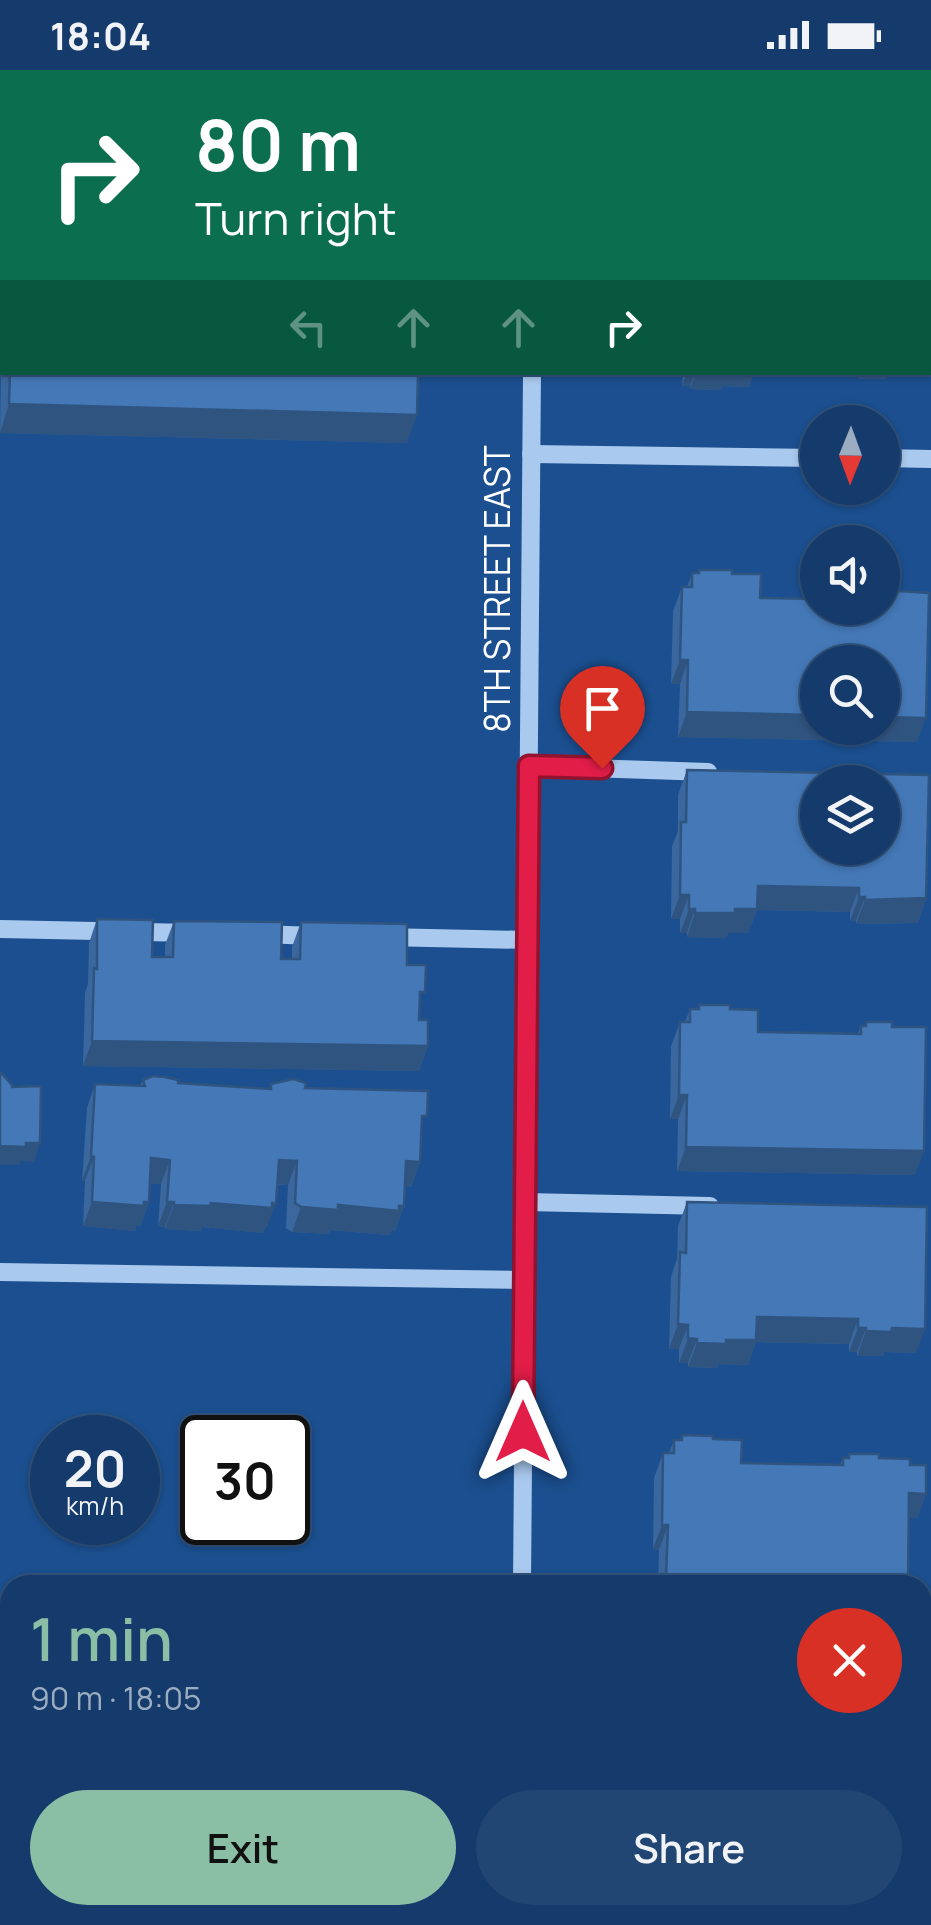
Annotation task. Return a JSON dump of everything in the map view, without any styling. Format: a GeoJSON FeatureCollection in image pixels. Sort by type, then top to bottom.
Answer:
{"type":"FeatureCollection","features":[{"type":"Feature","properties":{"kind":"street","name":"8TH STREET EAST"},"geometry":{"type":"LineString","coordinates":[[522,1575],[532,375]]}},
{"type":"Feature","properties":{"kind":"street"},"geometry":{"type":"LineString","coordinates":[[531,454],[800,458]]}},
{"type":"Feature","properties":{"kind":"street"},"geometry":{"type":"LineString","coordinates":[[900,458],[931,459]]}},
{"type":"Feature","properties":{"kind":"street"},"geometry":{"type":"LineString","coordinates":[[529,766],[722,772]]}},
{"type":"Feature","properties":{"kind":"street"},"geometry":{"type":"LineString","coordinates":[[0,929],[328,936]]}},
{"type":"Feature","properties":{"kind":"street"},"geometry":{"type":"LineString","coordinates":[[366,937],[527,940]]}},
{"type":"Feature","properties":{"kind":"street"},"geometry":{"type":"LineString","coordinates":[[525,1202],[737,1206]]}},
{"type":"Feature","properties":{"kind":"street"},"geometry":{"type":"LineString","coordinates":[[0,1272],[524,1280]]}},
{"type":"Feature","properties":{"kind":"building"},"geometry":{"type":"Polygon","coordinates":[[[10,375],[418,375],[417,415],[9,404],[10,375]]]}},
{"type":"Feature","properties":{"kind":"building"},"geometry":{"type":"Polygon","coordinates":[[[732,570],[732,574],[761,574],[760,598],[800,599],[800,625],[900,625],[900,591],[929,593],[926,718],[900,717],[900,645],[800,645],[800,715],[687,712],[688,660],[680,660],[682,587],[692,587],[692,573],[732,570]]]}},
{"type":"Feature","properties":{"kind":"building"},"geometry":{"type":"Polygon","coordinates":[[[687,770],[800,772],[800,865],[900,865],[900,774],[929,775],[926,898],[865,900],[859,897],[859,888],[758,886],[757,909],[695,913],[695,909],[689,909],[689,895],[680,895],[681,822],[686,822],[687,770]]]}},
{"type":"Feature","properties":{"kind":"building"},"geometry":{"type":"Polygon","coordinates":[[[97,919],[153,920],[152,957],[173,957],[174,921],[282,922],[281,959],[300,959],[301,922],[407,924],[407,965],[426,965],[419,1020],[428,1020],[428,1046],[92,1041],[97,919]]]}},
{"type":"Feature","properties":{"kind":"building"},"geometry":{"type":"Polygon","coordinates":[[[699,1005],[758,1010],[758,1032],[861,1034],[861,1026],[866,1026],[866,1022],[926,1027],[924,1151],[686,1147],[687,1095],[679,1095],[680,1022],[690,1022],[690,1009],[699,1009],[699,1005]]]}},
{"type":"Feature","properties":{"kind":"building"},"geometry":{"type":"Polygon","coordinates":[[[0,1072],[12,1087],[41,1086],[40,1143],[0,1146],[0,1072]]]}},
{"type":"Feature","properties":{"kind":"building"},"geometry":{"type":"Polygon","coordinates":[[[153,1076],[178,1083],[271,1089],[271,1084],[293,1079],[306,1083],[305,1088],[428,1091],[427,1116],[422,1116],[420,1162],[406,1161],[404,1206],[399,1206],[399,1211],[338,1205],[338,1210],[301,1207],[295,1203],[297,1161],[279,1160],[276,1203],[272,1203],[272,1208],[211,1203],[174,1205],[167,1202],[170,1160],[151,1158],[149,1202],[144,1202],[144,1206],[92,1202],[95,1084],[145,1086],[143,1080],[153,1076]]]}},
{"type":"Feature","properties":{"kind":"building"},"geometry":{"type":"Polygon","coordinates":[[[687,1202],[927,1207],[925,1329],[866,1331],[858,1328],[858,1319],[757,1317],[756,1340],[697,1343],[697,1339],[688,1338],[688,1325],[678,1324],[680,1252],[686,1253],[687,1202]]]}},
{"type":"Feature","properties":{"kind":"building"},"geometry":{"type":"Polygon","coordinates":[[[682,1435],[742,1440],[741,1463],[843,1465],[843,1458],[849,1458],[849,1454],[879,1454],[879,1458],[910,1459],[910,1465],[926,1465],[926,1494],[909,1493],[908,1575],[666,1575],[668,1525],[662,1525],[663,1453],[674,1453],[674,1440],[682,1440],[682,1435]]]}},
{"type":"Feature","properties":{"kind":"route"},"geometry":{"type":"LineString","coordinates":[[523,1432],[529,766],[602,768]]}}]}
